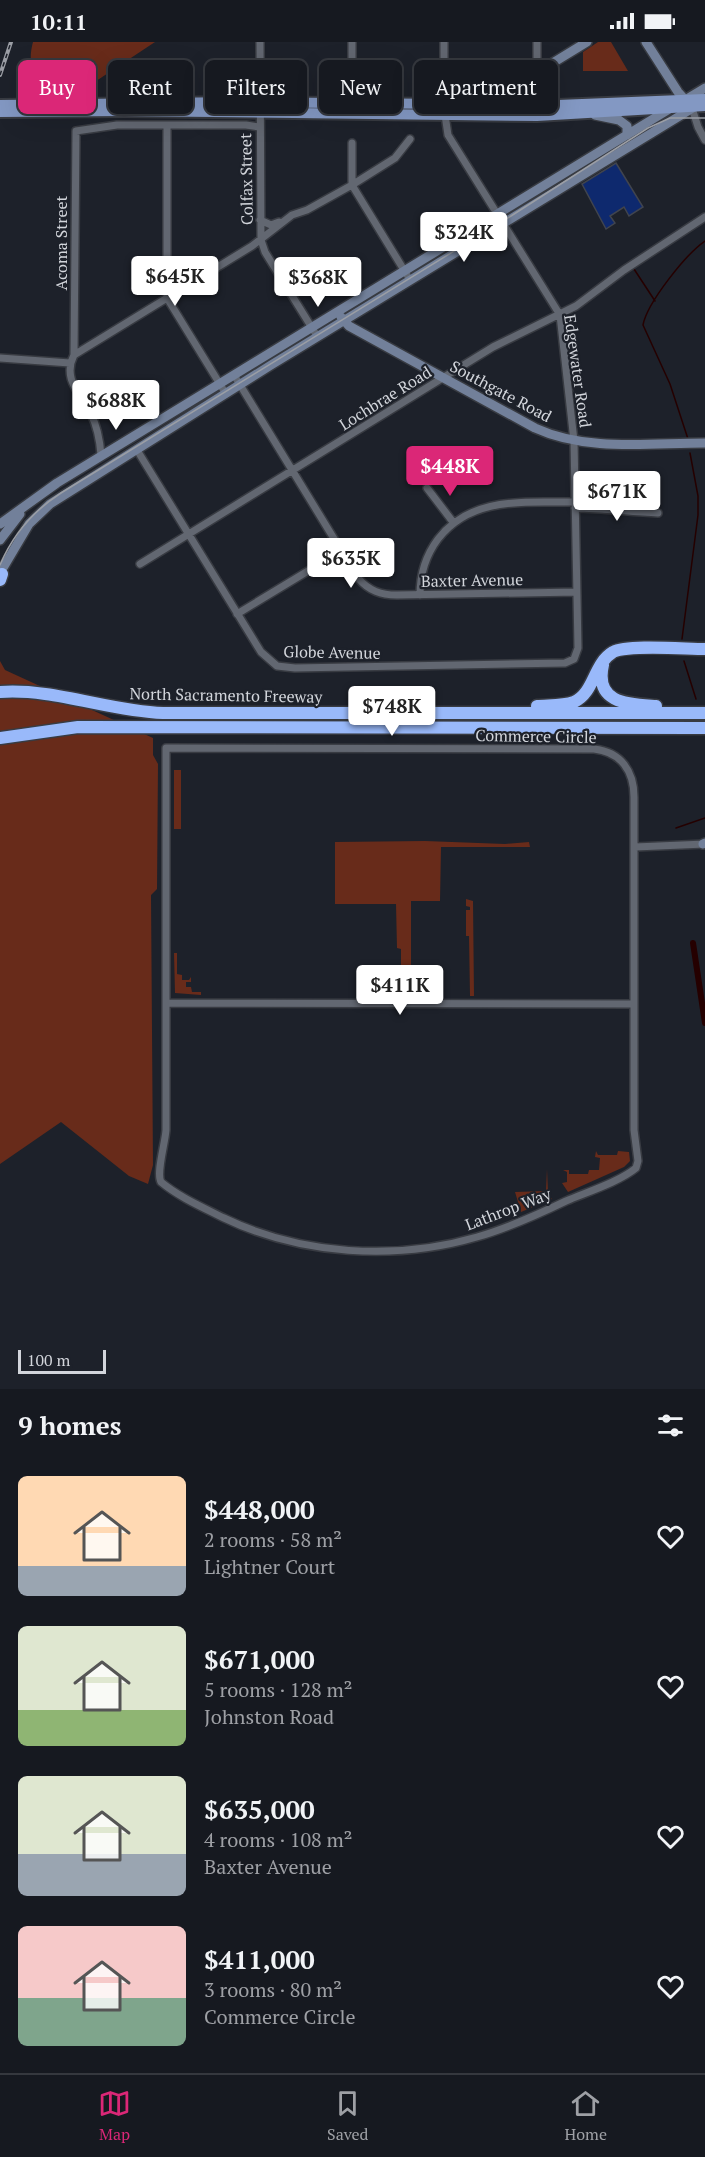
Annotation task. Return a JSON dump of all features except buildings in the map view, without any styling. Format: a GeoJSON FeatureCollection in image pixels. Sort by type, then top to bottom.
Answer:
{"type":"FeatureCollection","features":[{"type":"Feature","properties":{"kind":"highway"},"geometry":{"type":"LineString","coordinates":[[428,713],[569,703],[579,699],[587,691],[604,660],[614,652],[627,649],[705,649]]}},
{"type":"Feature","properties":{"kind":"highway"},"geometry":{"type":"LineString","coordinates":[[604,660],[602,682],[606,692],[614,699],[625,703],[705,713]]}},
{"type":"Feature","properties":{"kind":"highway","name":"North Sacramento Freeway"},"geometry":{"type":"LineString","coordinates":[[0,692],[37,693],[140,712],[705,713]]}},
{"type":"Feature","properties":{"kind":"highway","name":"North Sacramento Freeway"},"geometry":{"type":"LineString","coordinates":[[0,738],[78,728],[705,728]]}},
{"type":"Feature","properties":{"kind":"main road"},"geometry":{"type":"LineString","coordinates":[[557,60],[587,42]]}},
{"type":"Feature","properties":{"kind":"main road"},"geometry":{"type":"LineString","coordinates":[[646,42],[678,92],[689,104]]}},
{"type":"Feature","properties":{"kind":"main road"},"geometry":{"type":"LineString","coordinates":[[340,316],[410,280],[503,223],[689,104],[705,88]]}},
{"type":"Feature","properties":{"kind":"main road"},"geometry":{"type":"LineString","coordinates":[[532,114],[668,110],[705,100]]}},
{"type":"Feature","properties":{"kind":"main road"},"geometry":{"type":"LineString","coordinates":[[558,105],[689,104],[705,106]]}},
{"type":"Feature","properties":{"kind":"main road"},"geometry":{"type":"LineString","coordinates":[[0,105],[108,107]]}},
{"type":"Feature","properties":{"kind":"main road"},"geometry":{"type":"LineString","coordinates":[[0,112],[108,107]]}},
{"type":"Feature","properties":{"kind":"main road"},"geometry":{"type":"LineString","coordinates":[[307,109],[414,110]]}},
{"type":"Feature","properties":{"kind":"main road"},"geometry":{"type":"LineString","coordinates":[[1,576],[21,536],[50,504],[240,385],[404,271],[668,110]]}},
{"type":"Feature","properties":{"kind":"main road"},"geometry":{"type":"LineString","coordinates":[[550,114],[554,115]]}},
{"type":"Feature","properties":{"kind":"main road"},"geometry":{"type":"LineString","coordinates":[[590,114],[622,121],[627,126],[627,135]]}},
{"type":"Feature","properties":{"kind":"main road","name":"Southgate Road"},"geometry":{"type":"LineString","coordinates":[[340,316],[349,326],[535,428],[574,441],[594,443],[705,443]]}},
{"type":"Feature","properties":{"kind":"main road"},"geometry":{"type":"LineString","coordinates":[[0,524],[101,455],[234,375],[315,332]]}},
{"type":"Feature","properties":{"kind":"main road"},"geometry":{"type":"LineString","coordinates":[[0,540],[29,503]]}},
{"type":"Feature","properties":{"kind":"street","name":"Colfax Street"},"geometry":{"type":"LineString","coordinates":[[260,42],[260,60]]}},
{"type":"Feature","properties":{"kind":"street"},"geometry":{"type":"LineString","coordinates":[[352,42],[352,60]]}},
{"type":"Feature","properties":{"kind":"street","name":"Edgewater Road"},"geometry":{"type":"LineString","coordinates":[[444,42],[444,60]]}},
{"type":"Feature","properties":{"kind":"street"},"geometry":{"type":"LineString","coordinates":[[537,42],[537,60]]}},
{"type":"Feature","properties":{"kind":"street"},"geometry":{"type":"LineString","coordinates":[[689,104],[705,140]]}},
{"type":"Feature","properties":{"kind":"street","name":"Colfax Street"},"geometry":{"type":"LineString","coordinates":[[259,114],[261,240],[265,252],[315,332]]}},
{"type":"Feature","properties":{"kind":"street","name":"Edgewater Road"},"geometry":{"type":"LineString","coordinates":[[445,114],[448,135],[560,315],[574,441],[578,648],[574,659]]}},
{"type":"Feature","properties":{"kind":"street","name":"Acoma Street"},"geometry":{"type":"LineString","coordinates":[[74,355],[76,131],[108,125],[167,125]]}},
{"type":"Feature","properties":{"kind":"street"},"geometry":{"type":"LineString","coordinates":[[226,394],[167,298],[167,125],[259,127]]}},
{"type":"Feature","properties":{"kind":"street"},"geometry":{"type":"LineString","coordinates":[[260,220],[271,225],[352,185],[395,158],[410,139]]}},
{"type":"Feature","properties":{"kind":"street"},"geometry":{"type":"LineString","coordinates":[[352,143],[352,185],[410,280]]}},
{"type":"Feature","properties":{"kind":"street","name":"Lochbrae Road"},"geometry":{"type":"LineString","coordinates":[[140,564],[505,340],[560,315],[705,217]]}},
{"type":"Feature","properties":{"kind":"street"},"geometry":{"type":"LineString","coordinates":[[101,455],[91,414],[70,378],[70,363],[74,355],[261,240],[288,218]]}},
{"type":"Feature","properties":{"kind":"street"},"geometry":{"type":"LineString","coordinates":[[0,358],[70,363]]}},
{"type":"Feature","properties":{"kind":"street","name":"Baxter Avenue"},"geometry":{"type":"LineString","coordinates":[[234,375],[358,578],[371,590],[389,595],[577,592]]}},
{"type":"Feature","properties":{"kind":"street","name":"Globe Avenue"},"geometry":{"type":"LineString","coordinates":[[137,450],[264,656],[282,668],[565,663],[574,659]]}},
{"type":"Feature","properties":{"kind":"street"},"geometry":{"type":"LineString","coordinates":[[427,488],[453,522]]}},
{"type":"Feature","properties":{"kind":"street"},"geometry":{"type":"LineString","coordinates":[[420,595],[422,570],[431,549],[453,522],[470,512],[495,504],[575,505],[658,513]]}},
{"type":"Feature","properties":{"kind":"street"},"geometry":{"type":"LineString","coordinates":[[237,614],[342,551]]}},
{"type":"Feature","properties":{"kind":"street","name":"Commerce Circle"},"geometry":{"type":"LineString","coordinates":[[166,1003],[166,748],[601,750],[610,752],[623,762],[632,777],[634,1004]]}},
{"type":"Feature","properties":{"kind":"street"},"geometry":{"type":"LineString","coordinates":[[634,847],[704,843]]}},
{"type":"Feature","properties":{"kind":"street"},"geometry":{"type":"LineString","coordinates":[[166,1003],[634,1004]]}},
{"type":"Feature","properties":{"kind":"street","name":"Lathrop Way"},"geometry":{"type":"LineString","coordinates":[[166,1003],[165,1141],[158,1174],[161,1182],[206,1209],[265,1234],[314,1246],[374,1251],[426,1248],[484,1235],[518,1223],[636,1168],[638,1161],[634,1137],[634,1004]]}},
{"type":"Feature","properties":{"kind":"shaded area"},"geometry":{"type":"Polygon","coordinates":[[[33,42],[155,42],[128,60],[108,60],[108,73],[96,81],[96,60],[31,60],[33,42]]]}},
{"type":"Feature","properties":{"kind":"shaded area"},"geometry":{"type":"Polygon","coordinates":[[[598,42],[611,42],[628,71],[583,71],[583,52],[598,42]]]}},
{"type":"Feature","properties":{"kind":"shaded area"},"geometry":{"type":"Polygon","coordinates":[[[0,661],[5,670],[153,738],[153,755],[158,764],[157,889],[151,895],[153,1165],[148,1184],[129,1176],[61,1122],[0,1164],[0,661]]]}},
{"type":"Feature","properties":{"kind":"shaded area"},"geometry":{"type":"Polygon","coordinates":[[[174,770],[181,770],[181,829],[174,829],[174,770]]]}},
{"type":"Feature","properties":{"kind":"shaded area"},"geometry":{"type":"Polygon","coordinates":[[[425,841],[505,844],[529,842],[530,847],[441,847],[440,901],[411,901],[411,996],[394,997],[394,973],[401,973],[401,949],[397,948],[396,904],[335,904],[335,842],[425,841]]]}},
{"type":"Feature","properties":{"kind":"shaded area"},"geometry":{"type":"Polygon","coordinates":[[[466,899],[473,901],[474,996],[470,996],[466,910],[470,910],[470,907],[466,906],[466,899]]]}},
{"type":"Feature","properties":{"kind":"shaded area"},"geometry":{"type":"Polygon","coordinates":[[[174,953],[177,953],[177,974],[182,975],[182,980],[189,980],[191,977],[191,982],[186,982],[186,987],[191,987],[192,992],[201,992],[201,995],[175,993],[174,953]]]}},
{"type":"Feature","properties":{"kind":"shaded area"},"geometry":{"type":"Polygon","coordinates":[[[596,1151],[598,1155],[617,1155],[618,1151],[629,1152],[630,1161],[624,1167],[568,1192],[562,1183],[567,1182],[567,1172],[563,1170],[569,1170],[569,1174],[588,1174],[589,1170],[599,1170],[600,1158],[595,1157],[596,1151]]]}},
{"type":"Feature","properties":{"kind":"shaded area"},"geometry":{"type":"Polygon","coordinates":[[[547,1169],[548,1193],[552,1199],[521,1212],[515,1192],[546,1191],[547,1169]]]}},
{"type":"Feature","properties":{"kind":"waterway"},"geometry":{"type":"LineString","coordinates":[[688,439],[670,384],[643,325],[659,292],[697,247],[705,241]]}},
{"type":"Feature","properties":{"kind":"waterway"},"geometry":{"type":"LineString","coordinates":[[634,269],[655,301]]}},
{"type":"Feature","properties":{"kind":"waterway"},"geometry":{"type":"LineString","coordinates":[[682,639],[698,515],[698,496],[690,453]]}},
{"type":"Feature","properties":{"kind":"waterway"},"geometry":{"type":"LineString","coordinates":[[684,661],[696,699]]}},
{"type":"Feature","properties":{"kind":"waterway"},"geometry":{"type":"LineString","coordinates":[[676,828],[705,818]]}},
{"type":"Feature","properties":{"kind":"waterway"},"geometry":{"type":"LineString","coordinates":[[693,943],[705,1023]]}},
{"type":"Feature","properties":{"kind":"tram line"},"geometry":{"type":"LineString","coordinates":[[0,565],[11,543],[25,524],[41,507],[61,493],[511,216],[648,128],[670,118],[705,118]]}},
{"type":"Feature","properties":{"kind":"railway"},"geometry":{"type":"LineString","coordinates":[[0,75],[11,42]]}}]}
